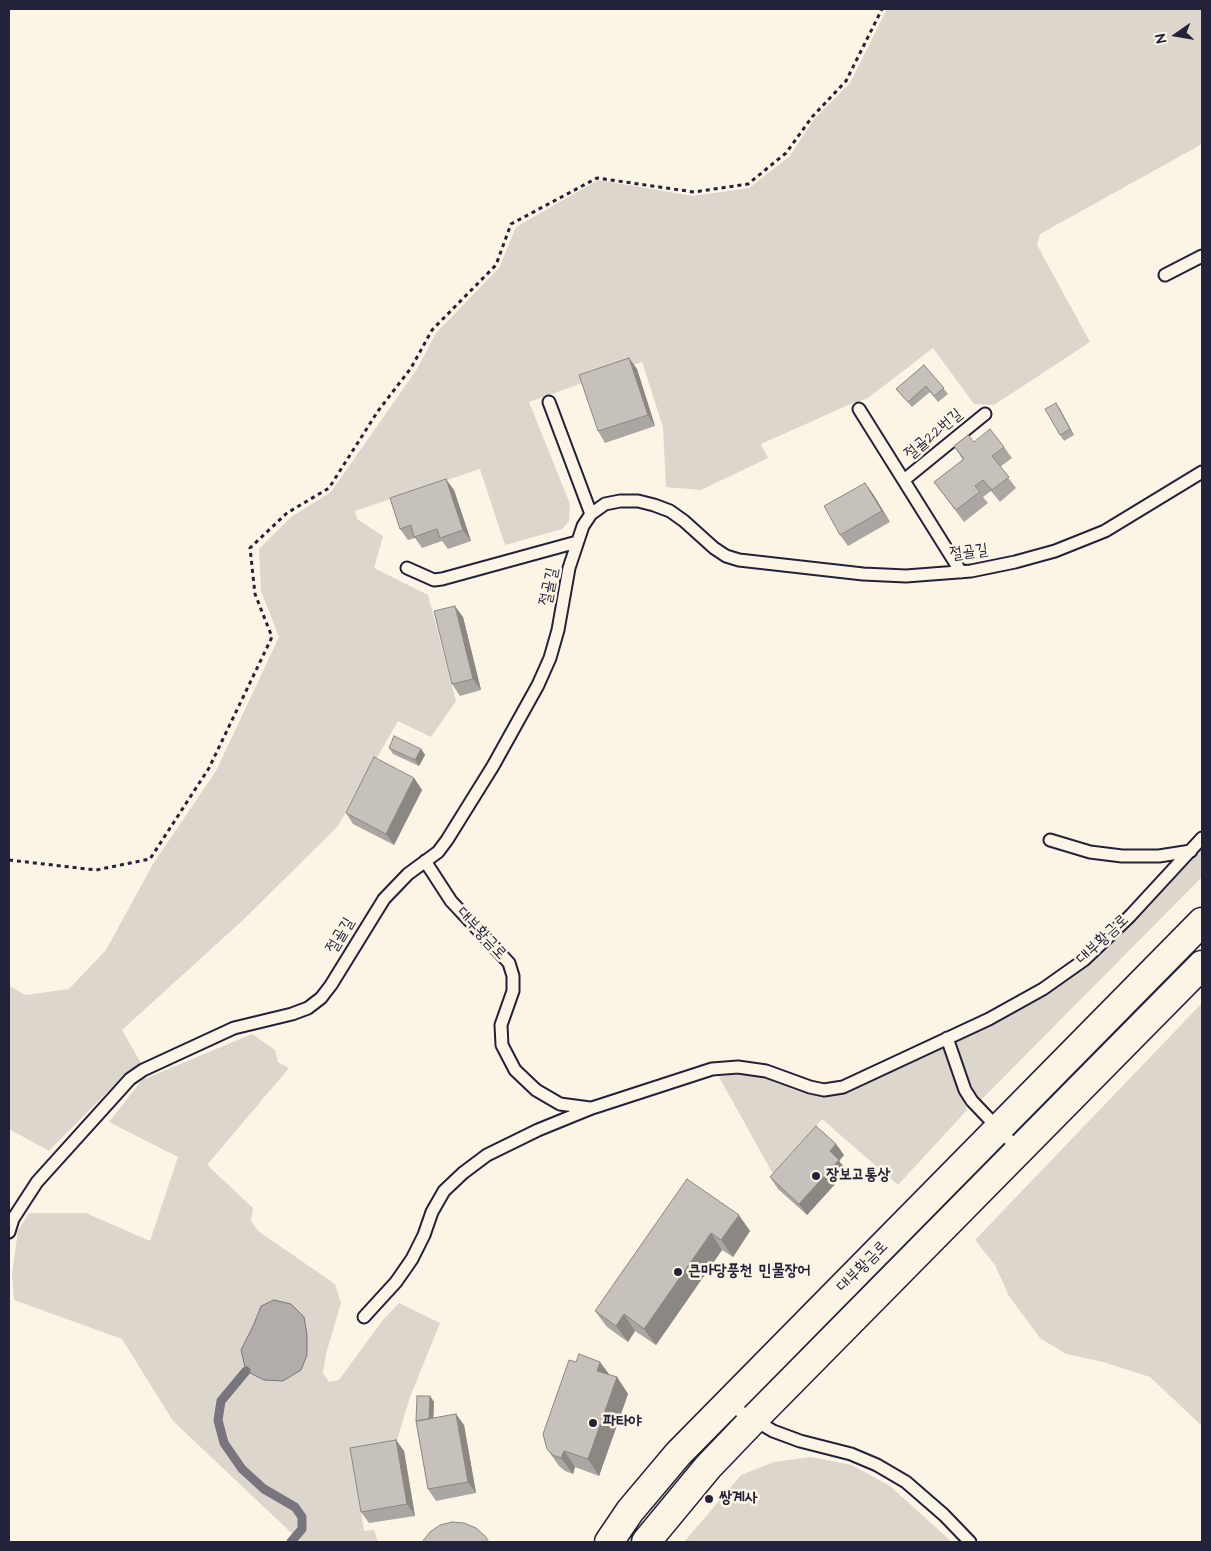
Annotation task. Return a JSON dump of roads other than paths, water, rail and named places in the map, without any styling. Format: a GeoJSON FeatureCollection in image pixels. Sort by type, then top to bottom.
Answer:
{"type":"FeatureCollection","features":[{"type":"Feature","properties":{"kind":"main road","name":"대부황금로"},"geometry":{"type":"LineString","coordinates":[[609,1542],[630,1511],[678,1454],[1202,922]]}},
{"type":"Feature","properties":{"kind":"main road","name":"대부황금로"},"geometry":{"type":"LineString","coordinates":[[646,1542],[676,1503],[753,1420],[1202,965]]}},
{"type":"Feature","properties":{"kind":"lane"},"geometry":{"type":"LineString","coordinates":[[1165,275],[1202,256]]}},
{"type":"Feature","properties":{"kind":"lane"},"geometry":{"type":"LineString","coordinates":[[549,402],[591,514]]}},
{"type":"Feature","properties":{"kind":"lane","name":"절골22번길"},"geometry":{"type":"LineString","coordinates":[[859,409],[961,572]]}},
{"type":"Feature","properties":{"kind":"lane","name":"절골22번길"},"geometry":{"type":"LineString","coordinates":[[904,480],[984,414]]}},
{"type":"Feature","properties":{"kind":"lane","name":"절골길"},"geometry":{"type":"LineString","coordinates":[[9,1232],[13,1219],[37,1182],[130,1079],[143,1070],[234,1028],[292,1014],[308,1008],[321,998],[384,899],[408,874],[438,852],[493,766],[538,685],[550,658],[558,630],[569,568],[583,526],[591,514],[605,504],[620,501],[638,501],[670,511],[726,556],[739,560],[862,574],[906,576],[961,572],[1015,562],[1081,542],[1105,531],[1202,472]]}},
{"type":"Feature","properties":{"kind":"lane","name":"절골길"},"geometry":{"type":"LineString","coordinates":[[408,568],[434,580],[442,579],[577,542]]}},
{"type":"Feature","properties":{"kind":"lane","name":"대부황금로"},"geometry":{"type":"LineString","coordinates":[[364,1317],[396,1282],[412,1259],[424,1235],[432,1212],[444,1191],[463,1173],[487,1155],[538,1130],[592,1108],[712,1069],[738,1067],[766,1071],[810,1087],[824,1090],[843,1087],[989,1019],[1043,989],[1084,960],[1130,916],[1202,838]]}},
{"type":"Feature","properties":{"kind":"lane"},"geometry":{"type":"LineString","coordinates":[[1050,840],[1090,852],[1122,856],[1159,856],[1190,851]]}},
{"type":"Feature","properties":{"kind":"lane","name":"대부황금로"},"geometry":{"type":"LineString","coordinates":[[425,861],[450,901],[509,963],[513,976],[513,991],[501,1025],[502,1045],[515,1070],[536,1090],[560,1104],[592,1108]]}},
{"type":"Feature","properties":{"kind":"lane"},"geometry":{"type":"LineString","coordinates":[[947,1038],[965,1090],[972,1102],[1019,1150]]}},
{"type":"Feature","properties":{"kind":"lane"},"geometry":{"type":"LineString","coordinates":[[728,1404],[753,1420],[786,1436],[851,1454],[877,1465],[906,1482],[944,1515],[970,1542]]}},
{"type":"Feature","properties":{"kind":"waterway"},"geometry":{"type":"LineString","coordinates":[[246,1371],[221,1401],[218,1420],[224,1443],[242,1469],[264,1489],[295,1507],[302,1517],[302,1529],[291,1542]]}},
{"type":"Feature","properties":{"kind":"place","name":"장보고통상"},"geometry":{"type":"Point","coordinates":[816,1176]}},
{"type":"Feature","properties":{"kind":"place","name":"큰마당풍천 민물장어"},"geometry":{"type":"Point","coordinates":[678,1272]}},
{"type":"Feature","properties":{"kind":"place","name":"파타야"},"geometry":{"type":"Point","coordinates":[593,1423]}},
{"type":"Feature","properties":{"kind":"place","name":"쌍계사"},"geometry":{"type":"Point","coordinates":[709,1499]}}]}
